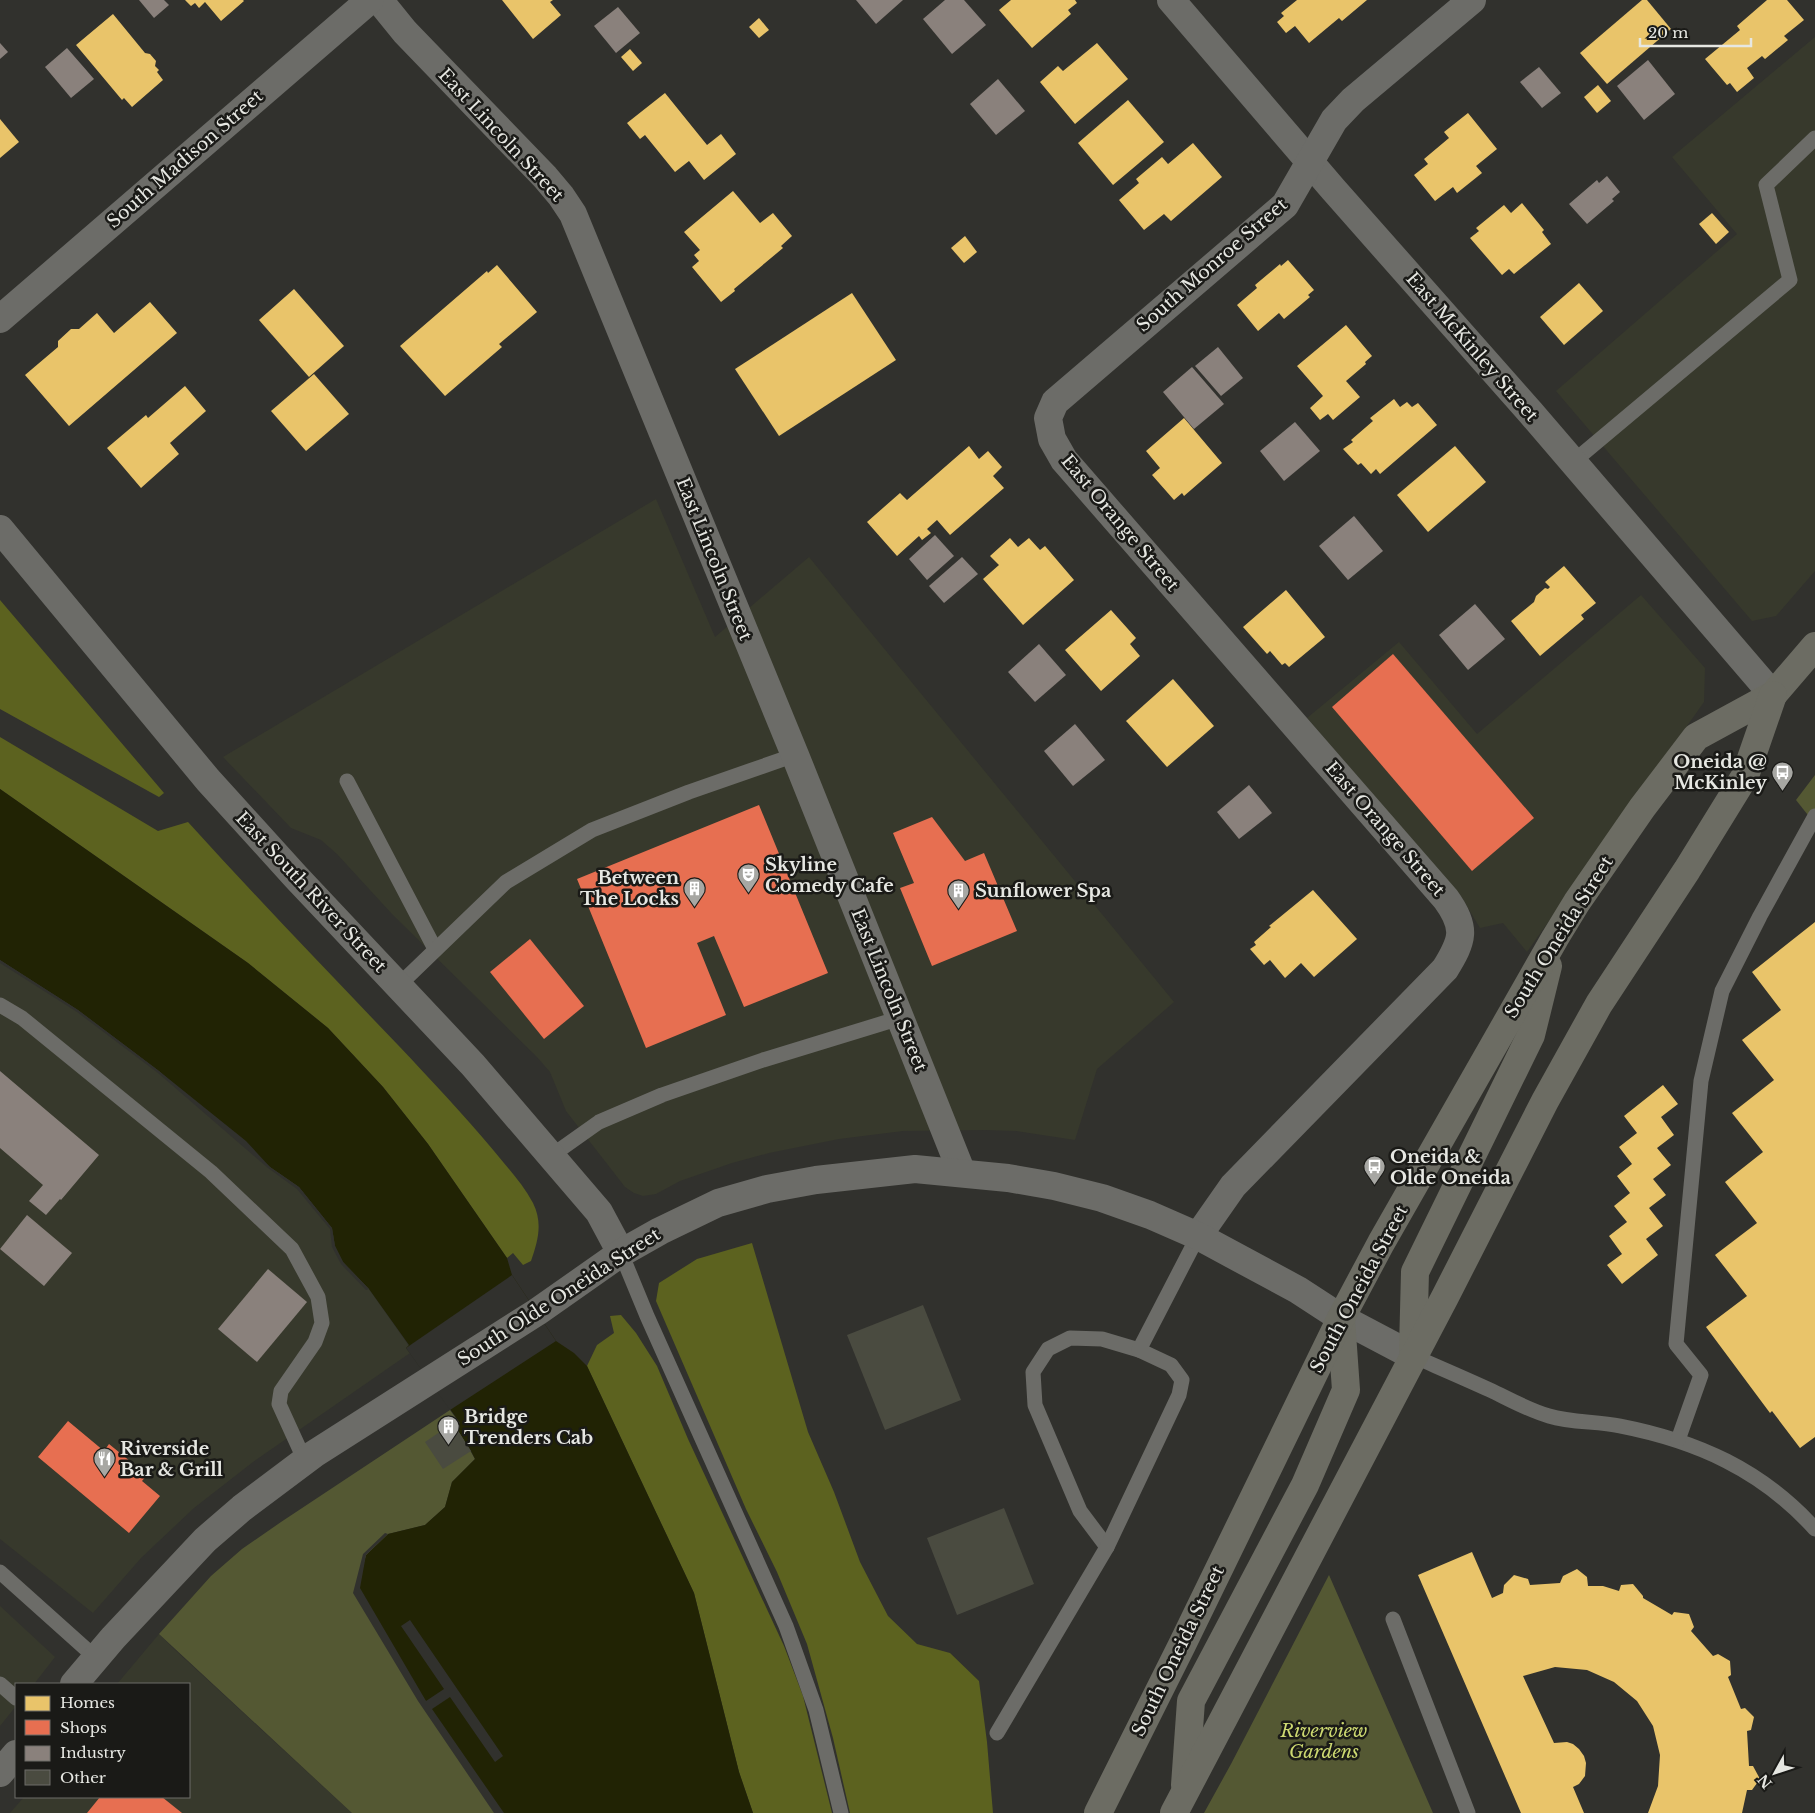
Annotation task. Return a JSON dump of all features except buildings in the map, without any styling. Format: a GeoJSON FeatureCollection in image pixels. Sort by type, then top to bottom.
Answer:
{"type":"FeatureCollection","features":[{"type":"Feature","properties":{"kind":"main road","name":"South Oneida Street"},"geometry":{"type":"LineString","coordinates":[[1098,1813],[1341,1318],[1440,1139],[1577,902],[1642,808],[1696,737],[1773,694],[1815,646]]}},
{"type":"Feature","properties":{"kind":"main road","name":"South Oneida Street"},"geometry":{"type":"LineString","coordinates":[[1179,1803],[1545,1101],[1599,1004],[1687,870],[1745,776],[1773,694]]}},
{"type":"Feature","properties":{"kind":"main road"},"geometry":{"type":"LineString","coordinates":[[1413,1356],[1416,1272],[1531,1035],[1555,938]]}},
{"type":"Feature","properties":{"kind":"main road"},"geometry":{"type":"LineString","coordinates":[[1179,1803],[1191,1701],[1305,1485],[1346,1390],[1341,1318]]}},
{"type":"Feature","properties":{"kind":"street","name":"South Madison Street"},"geometry":{"type":"LineString","coordinates":[[0,319],[370,0]]}},
{"type":"Feature","properties":{"kind":"street","name":"East Lincoln Street"},"geometry":{"type":"LineString","coordinates":[[379,0],[405,32],[545,177],[573,214],[962,1173]]}},
{"type":"Feature","properties":{"kind":"street","name":"East McKinley Street"},"geometry":{"type":"LineString","coordinates":[[1171,0],[1773,694]]}},
{"type":"Feature","properties":{"kind":"street","name":"South Monroe Street"},"geometry":{"type":"LineString","coordinates":[[1048,418],[1055,402],[1285,205],[1334,120],[1354,100],[1472,0]]}},
{"type":"Feature","properties":{"kind":"street","name":"East Orange Street"},"geometry":{"type":"LineString","coordinates":[[1048,418],[1052,439],[1064,460],[1446,899],[1457,914],[1462,929],[1459,942],[1445,969],[1233,1186],[1198,1236]]}},
{"type":"Feature","properties":{"kind":"street","name":"East South River Street"},"geometry":{"type":"LineString","coordinates":[[0,529],[208,780],[296,877],[474,1065],[599,1212],[621,1253]]}},
{"type":"Feature","properties":{"kind":"street","name":"South Olde Oneida Street"},"geometry":{"type":"LineString","coordinates":[[75,1683],[205,1540],[242,1508],[305,1461],[537,1312],[621,1253],[660,1231],[718,1203],[766,1190],[816,1180],[915,1169],[1008,1178],[1054,1186],[1102,1198],[1150,1215],[1198,1236],[1298,1290],[1341,1318],[1413,1356]]}},
{"type":"Feature","properties":{"kind":"street"},"geometry":{"type":"LineString","coordinates":[[0,1773],[15,1755]]}},
{"type":"Feature","properties":{"kind":"lane"},"geometry":{"type":"LineString","coordinates":[[1573,462],[1790,280],[1766,185],[1815,138]]}},
{"type":"Feature","properties":{"kind":"lane"},"geometry":{"type":"LineString","coordinates":[[398,986],[506,882],[592,830],[689,792],[794,755]]}},
{"type":"Feature","properties":{"kind":"lane"},"geometry":{"type":"LineString","coordinates":[[347,781],[435,949]]}},
{"type":"Feature","properties":{"kind":"lane"},"geometry":{"type":"LineString","coordinates":[[1678,1440],[1701,1375],[1676,1344],[1701,1081],[1722,991],[1760,916],[1815,816]]}},
{"type":"Feature","properties":{"kind":"lane"},"geometry":{"type":"LineString","coordinates":[[0,1005],[22,1018],[211,1172],[292,1249],[318,1297],[322,1322],[315,1342],[281,1390],[279,1404],[305,1461]]}},
{"type":"Feature","properties":{"kind":"lane"},"geometry":{"type":"LineString","coordinates":[[551,1156],[599,1122],[662,1095],[762,1060],[900,1018]]}},
{"type":"Feature","properties":{"kind":"lane"},"geometry":{"type":"LineString","coordinates":[[1139,1350],[1198,1236]]}},
{"type":"Feature","properties":{"kind":"lane"},"geometry":{"type":"LineString","coordinates":[[621,1253],[647,1316],[786,1626],[816,1710],[841,1813]]}},
{"type":"Feature","properties":{"kind":"lane"},"geometry":{"type":"LineString","coordinates":[[997,1733],[1106,1548],[1179,1395],[1182,1380],[1171,1365],[1139,1350],[1102,1339],[1070,1338],[1048,1349],[1033,1372],[1035,1405],[1080,1512],[1106,1548]]}},
{"type":"Feature","properties":{"kind":"lane"},"geometry":{"type":"LineString","coordinates":[[1413,1356],[1518,1404],[1549,1416],[1580,1422],[1619,1426],[1678,1440],[1741,1469],[1771,1488],[1815,1529]]}},
{"type":"Feature","properties":{"kind":"lane"},"geometry":{"type":"LineString","coordinates":[[0,1572],[96,1658]]}},
{"type":"Feature","properties":{"kind":"lane"},"geometry":{"type":"LineString","coordinates":[[1393,1620],[1468,1813]]}},
{"type":"Feature","properties":{"kind":"lane"},"geometry":{"type":"LineString","coordinates":[[0,1684],[15,1697]]}},
{"type":"Feature","properties":{"kind":"shaded area"},"geometry":{"type":"Polygon","coordinates":[[[1815,37],[1815,571],[1776,616],[1752,621],[1556,391],[1737,234],[1672,157],[1815,37]]]}},
{"type":"Feature","properties":{"kind":"shaded area"},"geometry":{"type":"Polygon","coordinates":[[[656,499],[715,637],[809,557],[1174,1002],[1097,1069],[1075,1140],[1016,1131],[903,1131],[839,1139],[769,1153],[732,1163],[680,1181],[656,1194],[643,1196],[634,1193],[625,1187],[566,1111],[550,1072],[537,1057],[392,914],[337,854],[321,840],[291,828],[223,757],[656,499]]]}},
{"type":"Feature","properties":{"kind":"shaded area"},"geometry":{"type":"Polygon","coordinates":[[[1641,595],[1705,668],[1704,702],[1527,952],[1503,923],[1480,928],[1462,898],[1307,718],[1399,642],[1477,734],[1641,595]]]}},
{"type":"Feature","properties":{"kind":"shaded area"},"geometry":{"type":"Polygon","coordinates":[[[0,789],[248,963],[328,1028],[383,1087],[428,1144],[507,1258],[512,1275],[556,1341],[574,1353],[587,1366],[694,1593],[739,1772],[753,1813],[497,1813],[356,1592],[366,1555],[388,1534],[425,1525],[445,1507],[452,1482],[475,1459],[455,1426],[460,1423],[406,1348],[409,1345],[369,1289],[343,1262],[335,1246],[332,1228],[299,1187],[270,1167],[159,1071],[78,1010],[0,960],[0,789]]]}},
{"type":"Feature","properties":{"kind":"shaded area"},"geometry":{"type":"Polygon","coordinates":[[[0,960],[78,1010],[159,1071],[299,1187],[332,1228],[369,1289],[409,1346],[407,1348],[410,1353],[253,1462],[194,1508],[141,1558],[93,1613],[0,1539],[0,960]]]}},
{"type":"Feature","properties":{"kind":"shaded area"},"geometry":{"type":"Polygon","coordinates":[[[0,1606],[55,1657],[35,1683],[15,1683],[15,1707],[0,1726],[0,1606]]]}},
{"type":"Feature","properties":{"kind":"shaded area"},"geometry":{"type":"Polygon","coordinates":[[[159,1634],[352,1813],[10,1813],[23,1798],[190,1798],[190,1683],[118,1683],[159,1634]]]}},
{"type":"Feature","properties":{"kind":"green space"},"geometry":{"type":"Polygon","coordinates":[[[0,600],[164,793],[159,797],[0,709],[0,600]]]}},
{"type":"Feature","properties":{"kind":"green space"},"geometry":{"type":"Polygon","coordinates":[[[0,737],[158,831],[188,822],[435,1084],[515,1176],[533,1203],[538,1218],[536,1246],[531,1261],[523,1265],[513,1253],[507,1258],[428,1144],[383,1087],[328,1028],[248,963],[0,789],[0,737]]]}},
{"type":"Feature","properties":{"kind":"green space"},"geometry":{"type":"Polygon","coordinates":[[[1815,775],[1815,824],[1796,800],[1815,775]]]}},
{"type":"Feature","properties":{"kind":"green space"},"geometry":{"type":"Polygon","coordinates":[[[752,1243],[808,1432],[834,1492],[860,1562],[888,1616],[917,1644],[950,1653],[979,1681],[987,1742],[993,1813],[850,1813],[833,1738],[807,1644],[777,1572],[746,1509],[656,1301],[659,1283],[697,1259],[752,1243]]]}},
{"type":"Feature","properties":{"kind":"green space"},"geometry":{"type":"Polygon","coordinates":[[[621,1315],[636,1333],[657,1366],[688,1439],[784,1646],[803,1696],[832,1813],[753,1813],[739,1772],[694,1593],[587,1366],[597,1345],[614,1333],[610,1316],[621,1315]]]}},
{"type":"Feature","properties":{"kind":"green space"},"geometry":{"type":"Polygon","coordinates":[[[450,1410],[460,1424],[456,1426],[475,1459],[452,1482],[445,1507],[425,1525],[388,1534],[497,1813],[352,1813],[159,1634],[211,1576],[242,1549],[450,1410]]]}},
{"type":"Feature","properties":{"kind":"green space","name":"Riverview Gardens"},"geometry":{"type":"Polygon","coordinates":[[[1329,1575],[1433,1813],[1204,1813],[1231,1764],[1329,1575]]]}},
{"type":"Feature","properties":{"kind":"pier"},"geometry":{"type":"Polygon","coordinates":[[[0,960],[78,1010],[159,1071],[246,1141],[270,1167],[299,1187],[332,1228],[335,1246],[343,1262],[369,1289],[366,1290],[341,1264],[332,1247],[330,1229],[297,1189],[268,1168],[158,1073],[77,1012],[0,963],[0,960]]]}},
{"type":"Feature","properties":{"kind":"pier"},"geometry":{"type":"Polygon","coordinates":[[[512,1275],[556,1341],[450,1410],[406,1348],[512,1275]]]}},
{"type":"Feature","properties":{"kind":"pier"},"geometry":{"type":"Polygon","coordinates":[[[385,1533],[388,1534],[366,1555],[360,1588],[426,1701],[444,1689],[401,1626],[410,1620],[503,1756],[495,1762],[450,1697],[432,1709],[504,1813],[494,1813],[418,1701],[353,1593],[363,1554],[385,1533]]]}},
{"type":"Feature","properties":{"kind":"place","name":"Oneida @ McKinley"},"geometry":{"type":"Point","coordinates":[1783,791]}},
{"type":"Feature","properties":{"kind":"place","name":"Skyline Comedy Cafe"},"geometry":{"type":"Point","coordinates":[749,894]}},
{"type":"Feature","properties":{"kind":"place","name":"Between The Locks"},"geometry":{"type":"Point","coordinates":[695,907]}},
{"type":"Feature","properties":{"kind":"place","name":"Sunflower Spa"},"geometry":{"type":"Point","coordinates":[959,910]}},
{"type":"Feature","properties":{"kind":"place","name":"Oneida & Olde Oneida"},"geometry":{"type":"Point","coordinates":[1374,1186]}},
{"type":"Feature","properties":{"kind":"place","name":"Bridge Trenders Cab"},"geometry":{"type":"Point","coordinates":[448,1446]}},
{"type":"Feature","properties":{"kind":"place","name":"Riverside Bar & Grill"},"geometry":{"type":"Point","coordinates":[104,1478]}}]}
